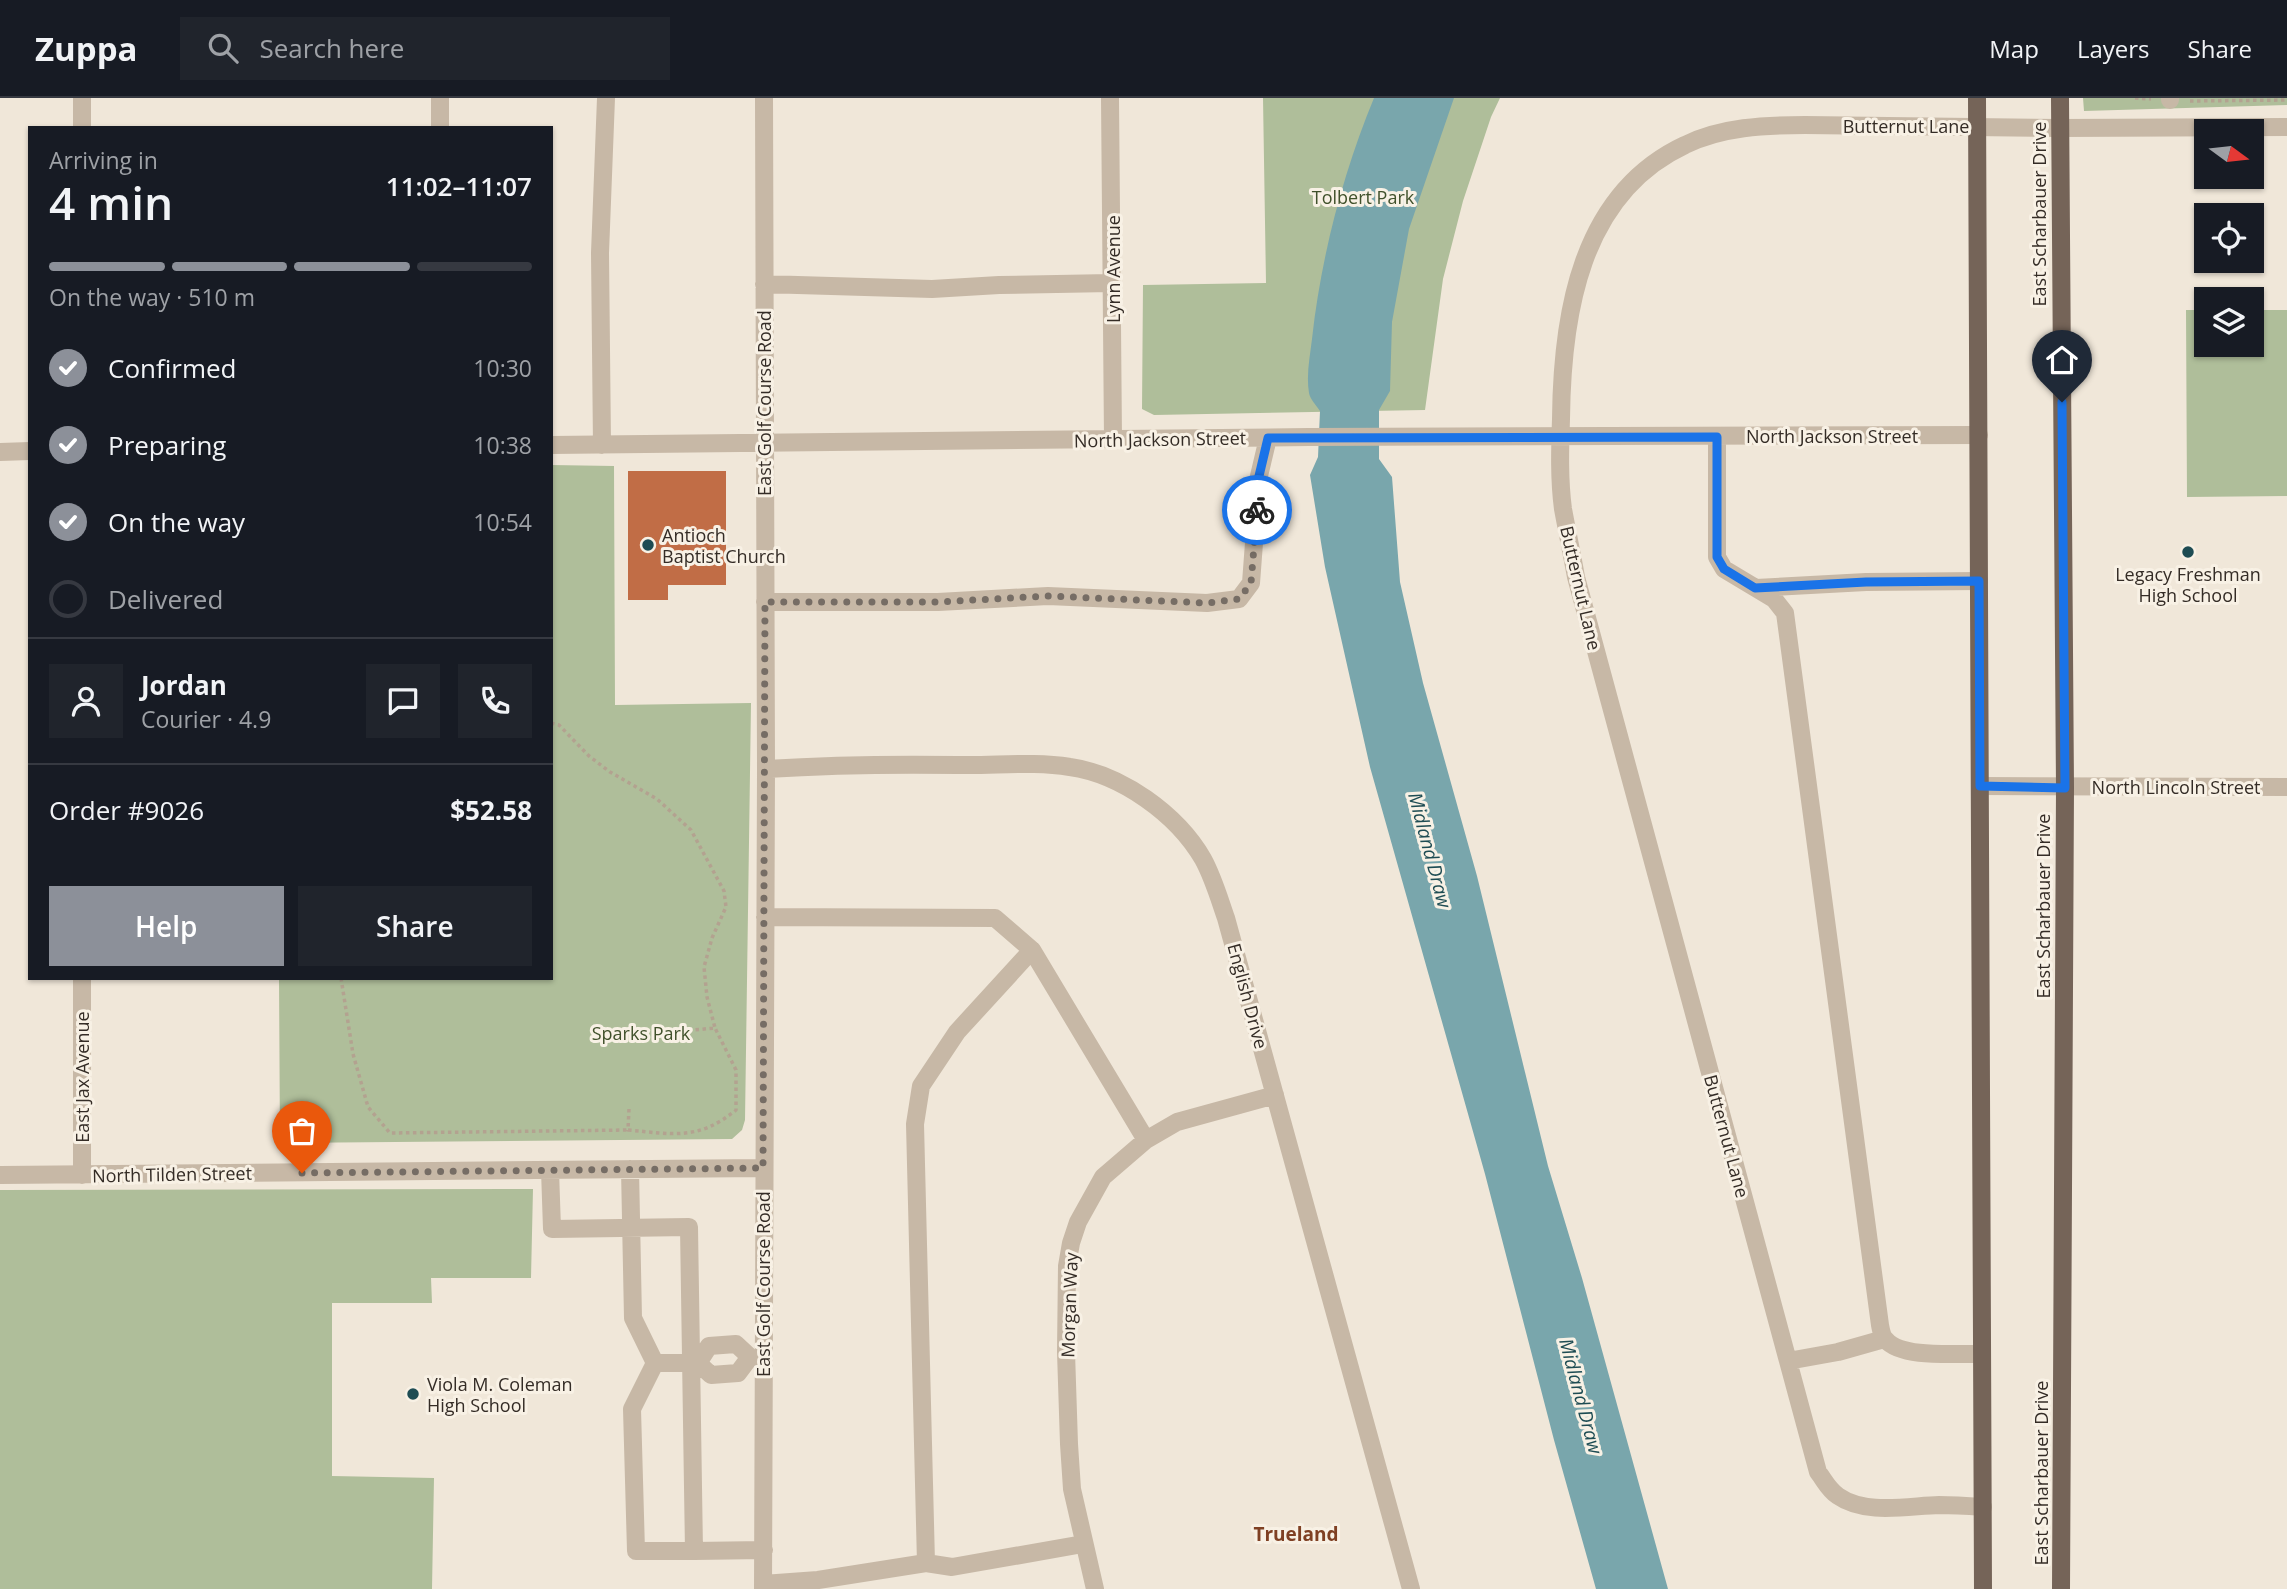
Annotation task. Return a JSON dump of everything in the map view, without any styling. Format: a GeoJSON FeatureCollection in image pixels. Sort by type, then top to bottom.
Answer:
{"type":"FeatureCollection","features":[{"type":"Feature","properties":{"kind":"main road"},"geometry":{"type":"LineString","coordinates":[[1977,98],[1983,1589]]}},
{"type":"Feature","properties":{"kind":"main road","name":"East Scharbauer Drive"},"geometry":{"type":"LineString","coordinates":[[2060,98],[2065,788],[2061,1589]]}},
{"type":"Feature","properties":{"kind":"street"},"geometry":{"type":"LineString","coordinates":[[82,98],[82,126]]}},
{"type":"Feature","properties":{"kind":"street"},"geometry":{"type":"LineString","coordinates":[[440,98],[440,126]]}},
{"type":"Feature","properties":{"kind":"street"},"geometry":{"type":"LineString","coordinates":[[602,445],[600,253],[606,98]]}},
{"type":"Feature","properties":{"kind":"street","name":"East Golf Course Road"},"geometry":{"type":"LineString","coordinates":[[763,1587],[764,1550],[756,1357],[763,1168],[766,769],[764,98]]}},
{"type":"Feature","properties":{"kind":"street","name":"Lynn Avenue"},"geometry":{"type":"LineString","coordinates":[[1110,98],[1113,439]]}},
{"type":"Feature","properties":{"kind":"street","name":"Butternut Lane"},"geometry":{"type":"LineString","coordinates":[[1983,1507],[1855,1505],[1832,1492],[1818,1472],[1576,577],[1563,506],[1560,438],[1567,335],[1576,287],[1593,236],[1613,203],[1632,181],[1668,154],[1703,137],[1765,126],[2287,127]]}},
{"type":"Feature","properties":{"kind":"street"},"geometry":{"type":"LineString","coordinates":[[764,284],[932,289],[1111,283]]}},
{"type":"Feature","properties":{"kind":"street","name":"North Jackson Street"},"geometry":{"type":"LineString","coordinates":[[553,445],[1309,437],[1979,435]]}},
{"type":"Feature","properties":{"kind":"street"},"geometry":{"type":"LineString","coordinates":[[1717,437],[1717,557],[1724,569],[1774,599],[1785,613],[1884,1339],[1895,1348],[1909,1352],[1982,1354]]}},
{"type":"Feature","properties":{"kind":"street"},"geometry":{"type":"LineString","coordinates":[[765,602],[938,602],[1048,596],[1207,603],[1239,599],[1251,583],[1259,476],[1268,438]]}},
{"type":"Feature","properties":{"kind":"street"},"geometry":{"type":"LineString","coordinates":[[0,452],[28,451]]}},
{"type":"Feature","properties":{"kind":"street"},"geometry":{"type":"LineString","coordinates":[[1755,588],[1866,582],[1979,581]]}},
{"type":"Feature","properties":{"kind":"street","name":"English Drive"},"geometry":{"type":"LineString","coordinates":[[766,769],[990,764],[1058,766],[1088,771],[1140,795],[1183,832],[1210,874],[1231,937],[1410,1589]]}},
{"type":"Feature","properties":{"kind":"street","name":"North Lincoln Street"},"geometry":{"type":"LineString","coordinates":[[1980,786],[2287,787]]}},
{"type":"Feature","properties":{"kind":"street"},"geometry":{"type":"LineString","coordinates":[[765,917],[995,918],[1032,950],[1146,1140]]}},
{"type":"Feature","properties":{"kind":"street"},"geometry":{"type":"LineString","coordinates":[[926,1563],[915,1125],[921,1086],[957,1032],[1032,950]]}},
{"type":"Feature","properties":{"kind":"street","name":"East Jax Avenue"},"geometry":{"type":"LineString","coordinates":[[82,980],[82,1175]]}},
{"type":"Feature","properties":{"kind":"street","name":"Morgan Way"},"geometry":{"type":"LineString","coordinates":[[1095,1589],[1083,1544],[1070,1470],[1066,1352],[1067,1266],[1078,1222],[1103,1177],[1146,1140],[1177,1122],[1275,1095]]}},
{"type":"Feature","properties":{"kind":"street","name":"North Tilden Street"},"geometry":{"type":"LineString","coordinates":[[0,1175],[763,1168]]}},
{"type":"Feature","properties":{"kind":"street"},"geometry":{"type":"LineString","coordinates":[[630,1169],[633,1318],[655,1363]]}},
{"type":"Feature","properties":{"kind":"street"},"geometry":{"type":"LineString","coordinates":[[550,1170],[552,1229],[689,1227],[694,1363],[694,1551]]}},
{"type":"Feature","properties":{"kind":"street"},"geometry":{"type":"LineString","coordinates":[[1788,1361],[1838,1352],[1884,1339]]}},
{"type":"Feature","properties":{"kind":"street"},"geometry":{"type":"LineString","coordinates":[[655,1363],[694,1363],[711,1375],[738,1373],[756,1357],[736,1344],[709,1346],[694,1363]]}},
{"type":"Feature","properties":{"kind":"street"},"geometry":{"type":"LineString","coordinates":[[655,1363],[632,1409],[636,1551],[764,1550]]}},
{"type":"Feature","properties":{"kind":"street"},"geometry":{"type":"LineString","coordinates":[[763,1587],[926,1563],[952,1567],[1083,1544]]}},
{"type":"Feature","properties":{"kind":"path"},"geometry":{"type":"LineString","coordinates":[[2135,98],[2287,100]]}},
{"type":"Feature","properties":{"kind":"path"},"geometry":{"type":"LineString","coordinates":[[341,980],[353,1054],[368,1107],[390,1133],[628,1130],[685,1135],[720,1123],[736,1110],[736,1070],[715,1028],[707,997],[704,967],[712,938],[726,907],[724,891],[691,830],[657,799],[610,772],[589,756],[559,725],[553,724]]}},
{"type":"Feature","properties":{"kind":"path"},"geometry":{"type":"LineString","coordinates":[[684,1031],[715,1028]]}},
{"type":"Feature","properties":{"kind":"path"},"geometry":{"type":"LineString","coordinates":[[628,1130],[629,1108]]}},
{"type":"Feature","properties":{"kind":"green space","name":"Tolbert Park"},"geometry":{"type":"Polygon","coordinates":[[[1263,98],[1500,98],[1463,201],[1443,279],[1425,410],[1154,415],[1142,409],[1143,285],[1266,283],[1263,98]]]}},
{"type":"Feature","properties":{"kind":"green space"},"geometry":{"type":"Polygon","coordinates":[[[2083,98],[2287,98],[2287,105],[2084,111],[2083,98]]]}},
{"type":"Feature","properties":{"kind":"green space"},"geometry":{"type":"Polygon","coordinates":[[[2186,310],[2194,310],[2194,357],[2264,357],[2264,310],[2287,310],[2287,496],[2187,497],[2186,310]]]}},
{"type":"Feature","properties":{"kind":"green space","name":"Sparks Park"},"geometry":{"type":"Polygon","coordinates":[[[553,465],[614,466],[615,705],[751,703],[745,1120],[742,1130],[732,1139],[280,1143],[279,980],[553,980],[553,465]]]}},
{"type":"Feature","properties":{"kind":"green space"},"geometry":{"type":"Polygon","coordinates":[[[533,1189],[531,1278],[431,1278],[432,1303],[332,1303],[332,1476],[434,1478],[432,1589],[0,1589],[0,1190],[533,1189]]]}},
{"type":"Feature","properties":{"kind":"water","name":"Midland Draw"},"geometry":{"type":"Polygon","coordinates":[[[1374,98],[1454,98],[1409,229],[1392,322],[1390,391],[1379,410],[1379,459],[1392,477],[1400,582],[1423,683],[1477,876],[1548,1166],[1582,1278],[1668,1589],[1596,1589],[1485,1174],[1370,767],[1325,567],[1310,475],[1318,457],[1320,411],[1309,393],[1309,366],[1327,246],[1352,156],[1374,98]]]}},
{"type":"Feature","properties":{"kind":"building","name":"Antioch Baptist Church"},"geometry":{"type":"Polygon","coordinates":[[[628,471],[726,471],[726,585],[668,585],[668,600],[628,600],[628,471]]]}},
{"type":"Feature","properties":{"kind":"way so far"},"geometry":{"type":"LineString","coordinates":[[302,1173],[763,1168],[765,602],[992,601],[1048,596],[1207,603],[1239,599],[1251,583],[1257,510]]}},
{"type":"Feature","properties":{"kind":"place","name":"Antioch Baptist Church"},"geometry":{"type":"Point","coordinates":[648,545]}},
{"type":"Feature","properties":{"kind":"place","name":"Legacy Freshman High School"},"geometry":{"type":"Point","coordinates":[2188,552]}},
{"type":"Feature","properties":{"kind":"place","name":"Viola M. Coleman High School"},"geometry":{"type":"Point","coordinates":[413,1394]}},
{"type":"Feature","properties":{"kind":"district","name":"Trueland"},"geometry":{"type":"Point","coordinates":[1296,1534]}},
{"type":"Feature","properties":{"kind":"route"},"geometry":{"type":"LineString","coordinates":[[1257,510],[1259,476],[1268,438],[1717,437],[1717,557],[1724,569],[1755,588],[1866,582],[1979,581],[1980,786],[2065,788],[2062,402]]}}]}
